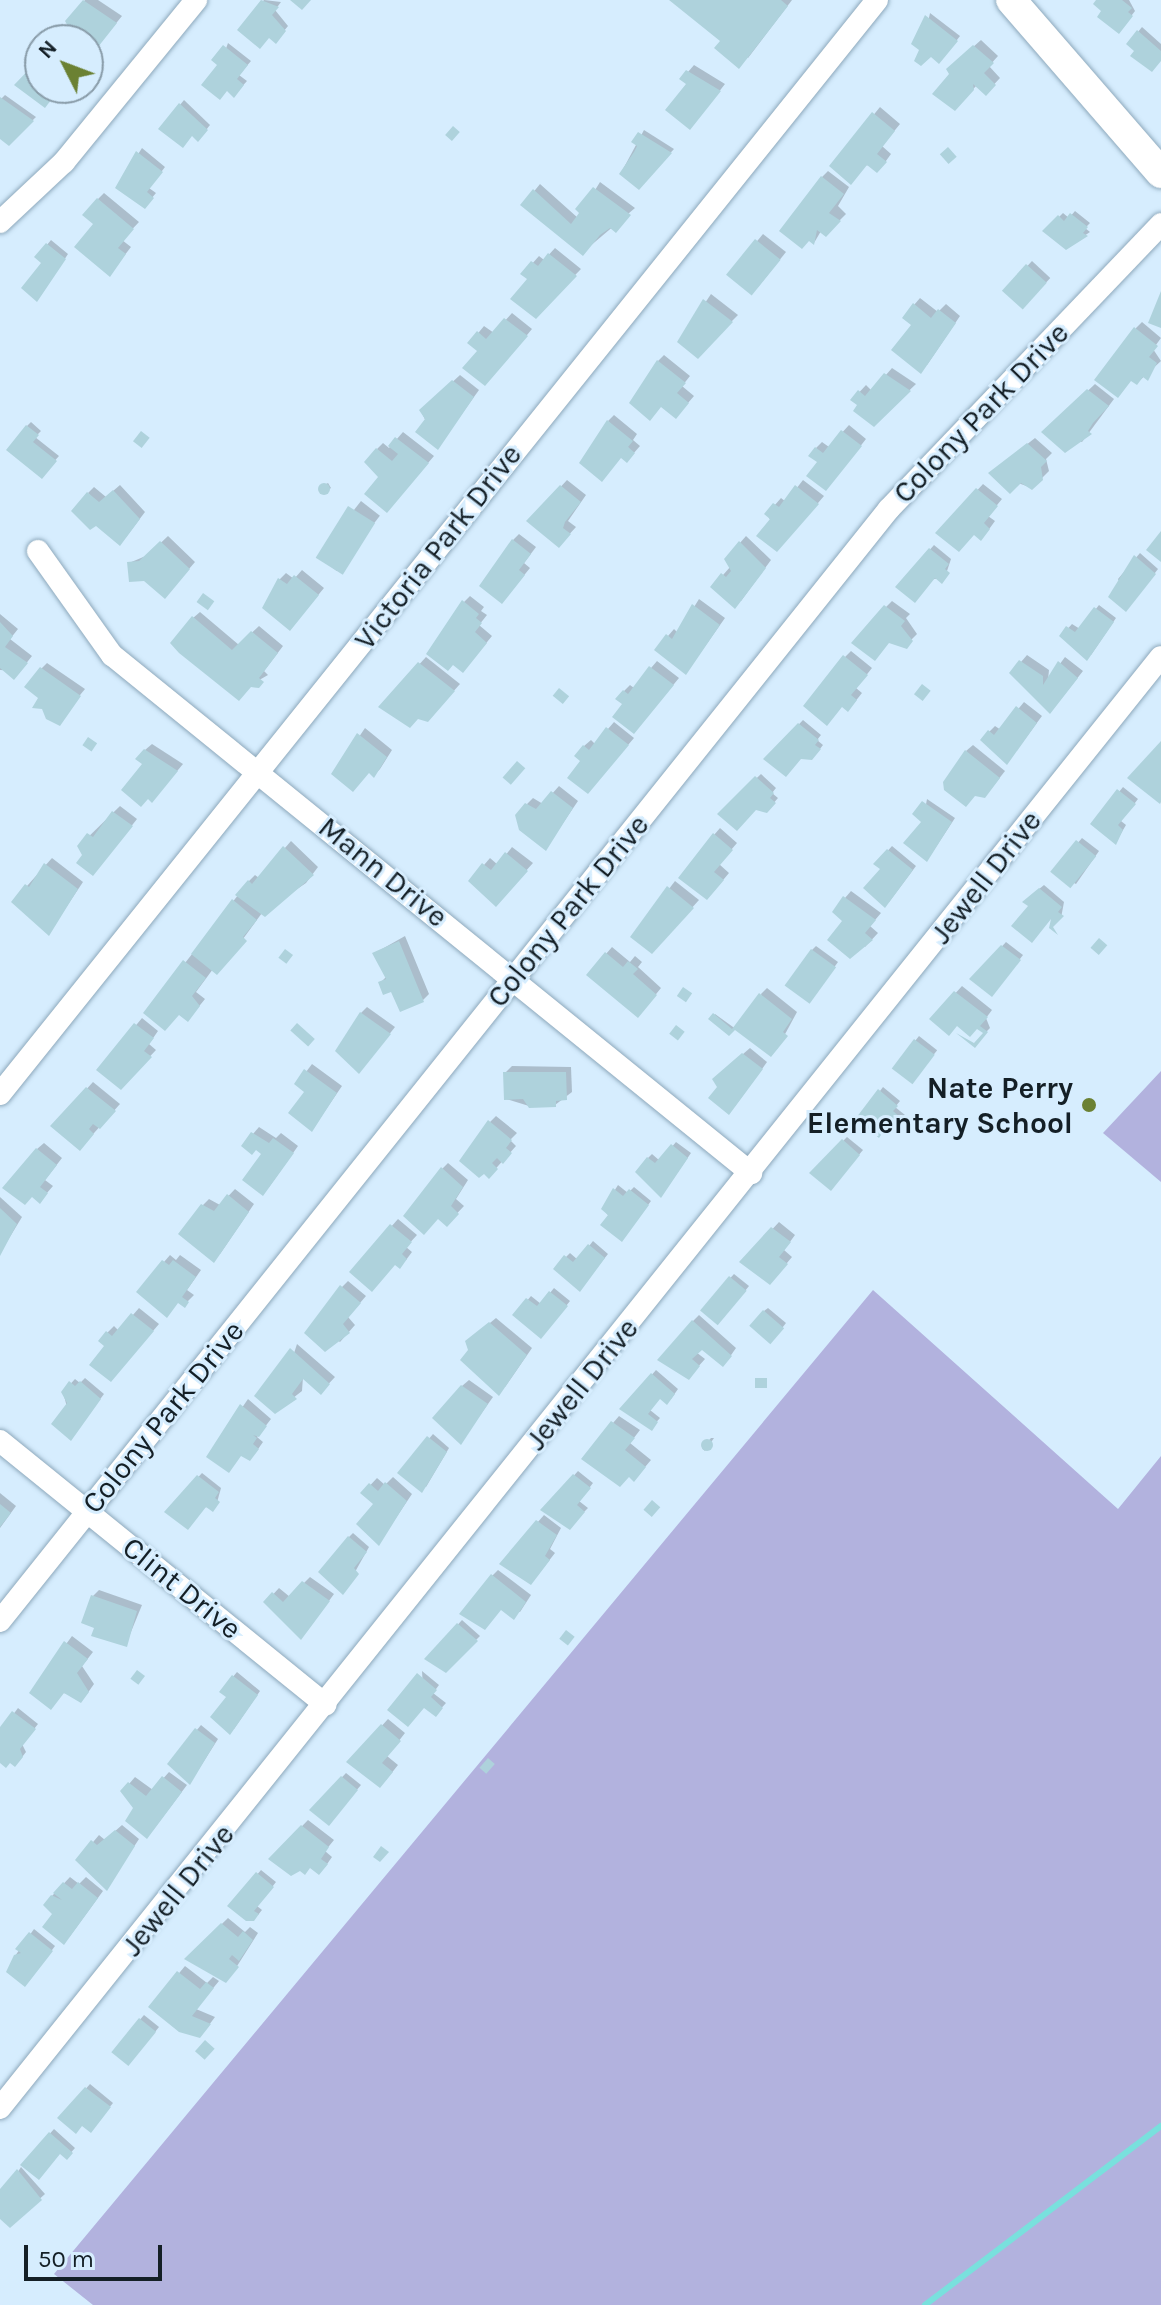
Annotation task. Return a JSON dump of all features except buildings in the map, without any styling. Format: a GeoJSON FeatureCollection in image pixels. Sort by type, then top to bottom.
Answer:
{"type":"FeatureCollection","features":[{"type":"Feature","properties":{"kind":"street"},"geometry":{"type":"LineString","coordinates":[[0,222],[64,162],[196,0]]}},
{"type":"Feature","properties":{"kind":"street","name":"Victoria Park Drive"},"geometry":{"type":"LineString","coordinates":[[0,1094],[877,0]]}},
{"type":"Feature","properties":{"kind":"street"},"geometry":{"type":"LineString","coordinates":[[1011,0],[1161,173]]}},
{"type":"Feature","properties":{"kind":"street","name":"Colony Park Drive"},"geometry":{"type":"LineString","coordinates":[[0,1621],[889,509],[1161,224]]}},
{"type":"Feature","properties":{"kind":"street","name":"Mann Drive"},"geometry":{"type":"LineString","coordinates":[[38,551],[112,655],[259,771],[751,1173]]}},
{"type":"Feature","properties":{"kind":"street","name":"Jewell Drive"},"geometry":{"type":"LineString","coordinates":[[0,2108],[326,1705],[1161,657]]}},
{"type":"Feature","properties":{"kind":"street","name":"Clint Drive"},"geometry":{"type":"LineString","coordinates":[[0,1441],[326,1705]]}},
{"type":"Feature","properties":{"kind":"shaded area"},"geometry":{"type":"Polygon","coordinates":[[[1161,1071],[1161,1182],[1103,1133],[1161,1071]]]}},
{"type":"Feature","properties":{"kind":"shaded area"},"geometry":{"type":"Polygon","coordinates":[[[873,1290],[1118,1509],[1161,1456],[1161,2305],[93,2305],[54,2274],[873,1290]]]}},
{"type":"Feature","properties":{"kind":"waterway"},"geometry":{"type":"LineString","coordinates":[[925,2305],[1161,2126]]}},
{"type":"Feature","properties":{"kind":"place","name":"Nate Perry Elementary School"},"geometry":{"type":"Point","coordinates":[1089,1105]}}]}
